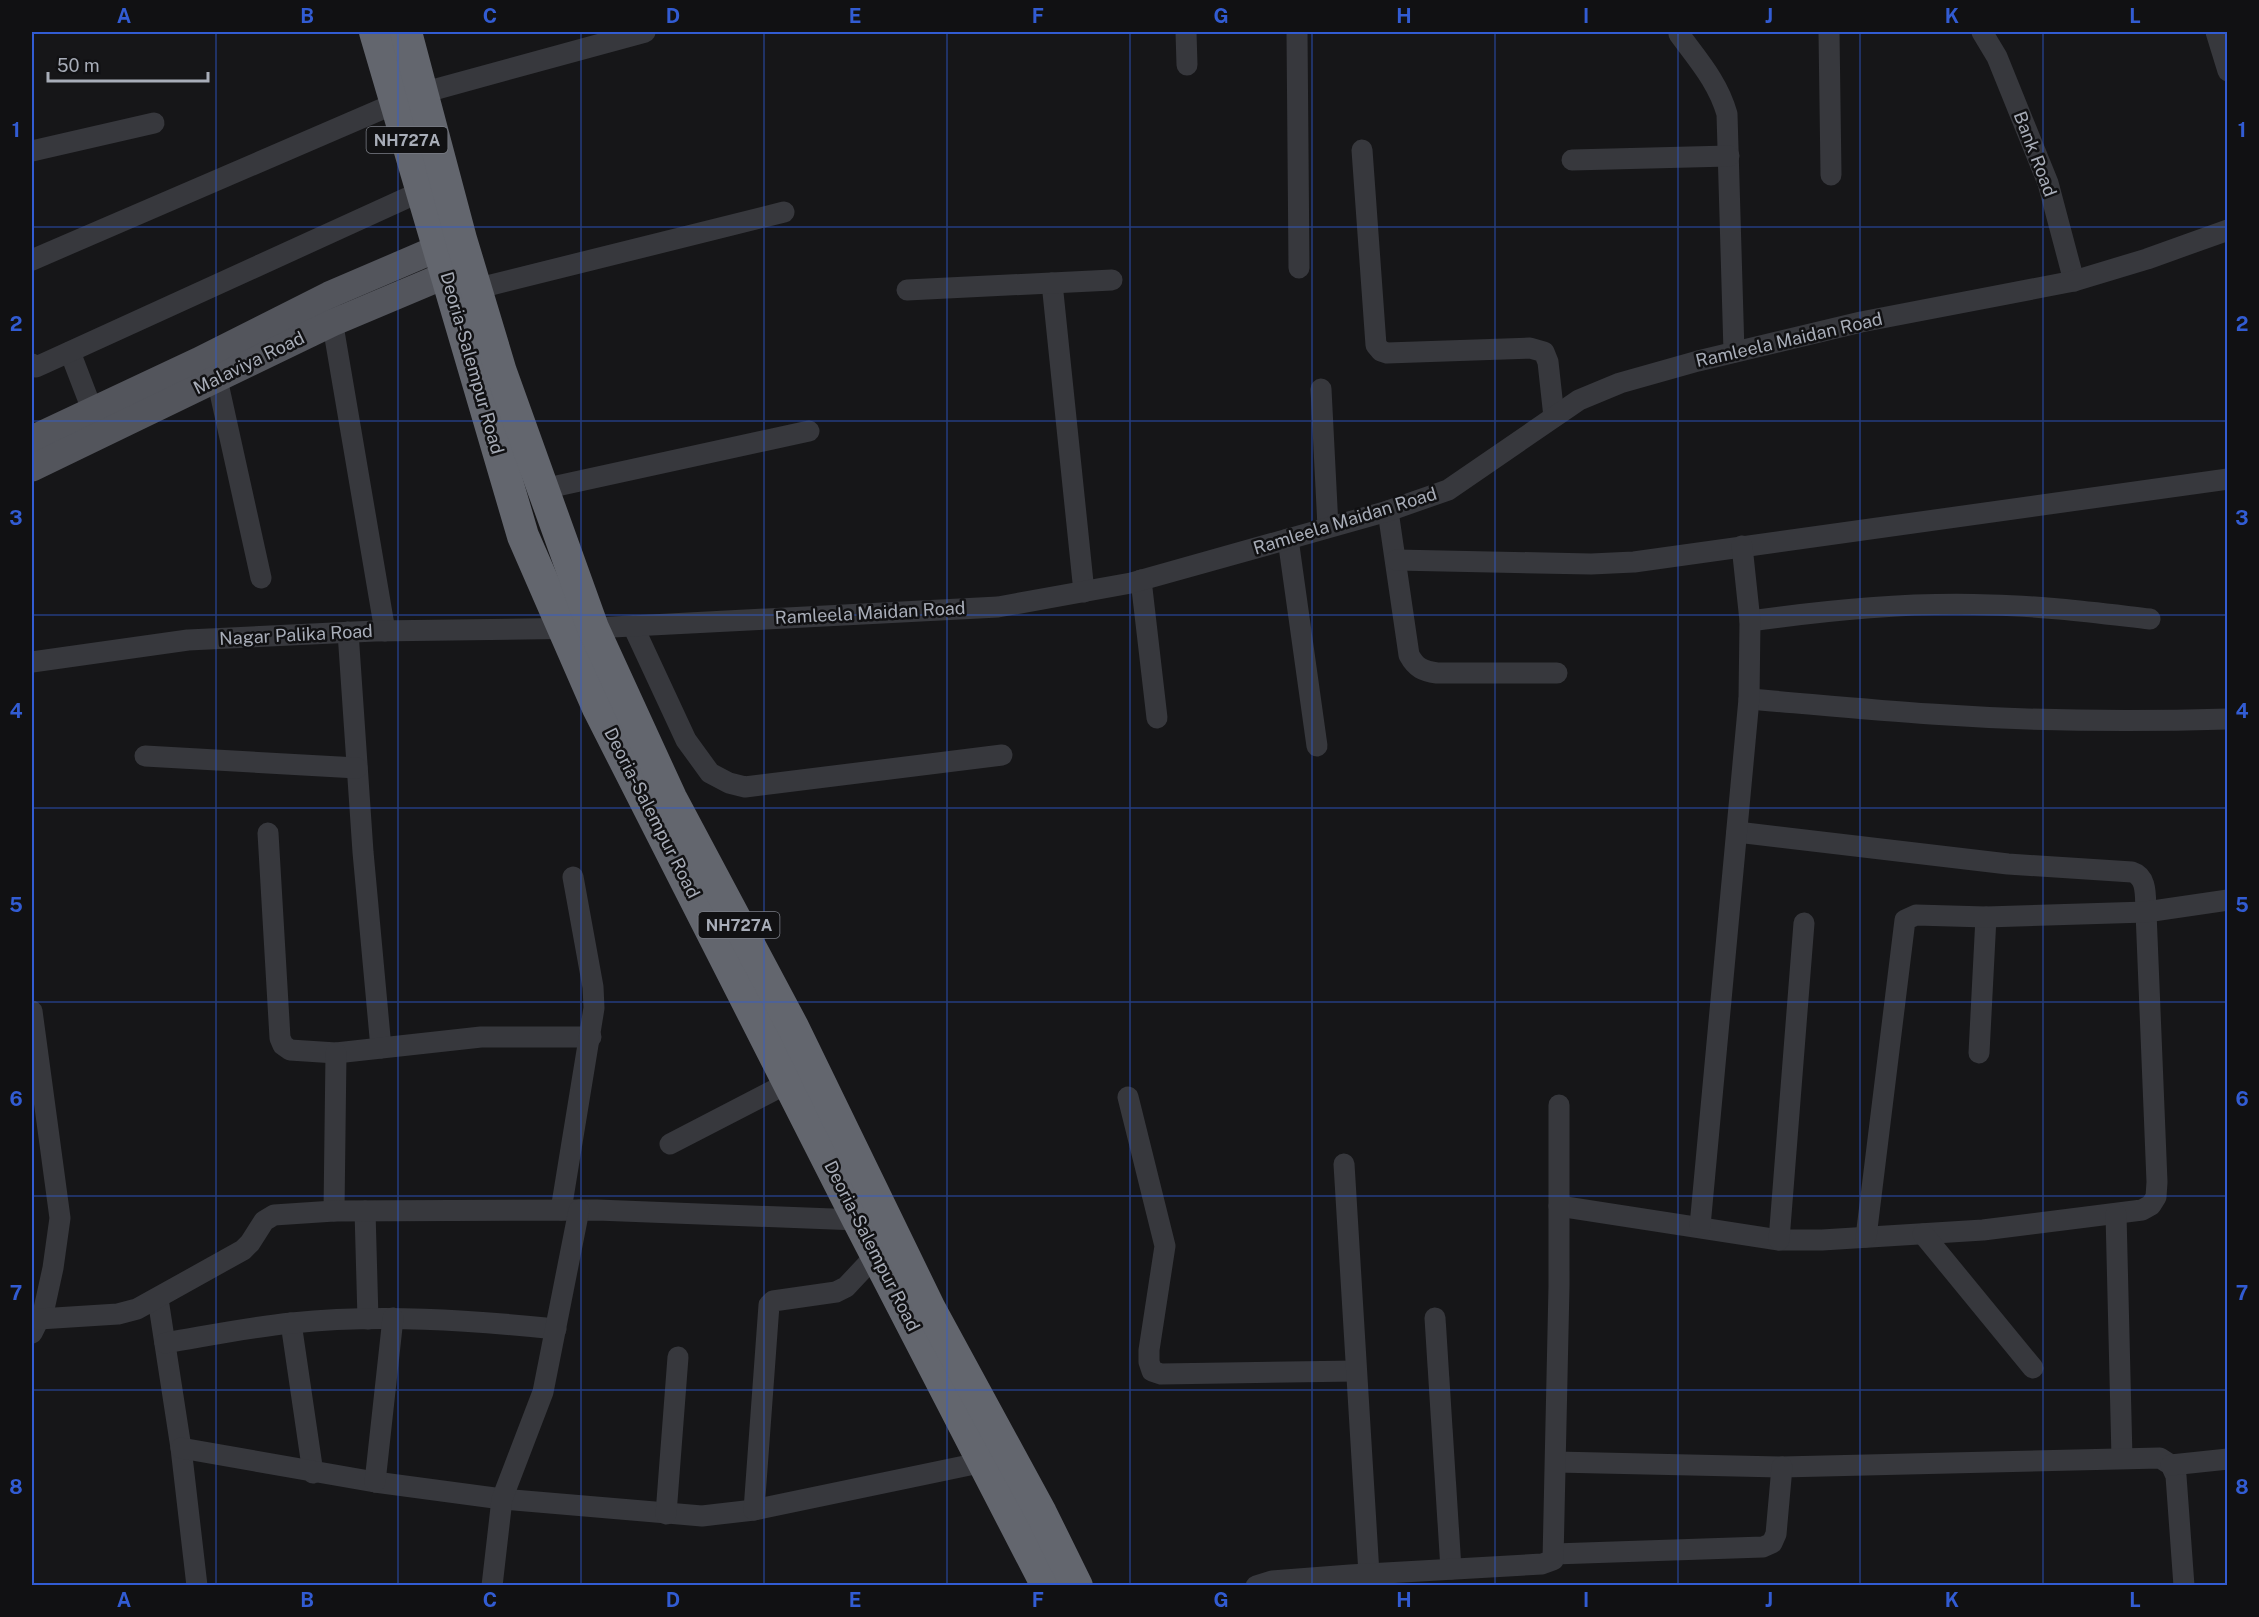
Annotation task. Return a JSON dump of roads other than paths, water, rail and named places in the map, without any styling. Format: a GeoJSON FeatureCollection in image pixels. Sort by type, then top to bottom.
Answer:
{"type":"FeatureCollection","features":[{"type":"Feature","properties":{"kind":"highway","name":"Deoria-Salempur Road"},"geometry":{"type":"LineString","coordinates":[[375,32],[409,98],[458,263],[523,536],[562,629],[598,708],[788,1083],[1047,1586]]}},
{"type":"Feature","properties":{"kind":"highway","name":"Deoria-Salempur Road"},"geometry":{"type":"LineString","coordinates":[[406,32],[409,98],[422,190],[458,263],[501,372],[593,628],[671,798],[793,1027],[930,1309],[1041,1513],[1077,1586]]}},
{"type":"Feature","properties":{"kind":"main road","name":"Malaviya Road"},"geometry":{"type":"LineString","coordinates":[[32,468],[97,422],[329,295],[458,263]]}},
{"type":"Feature","properties":{"kind":"main road","name":"Malaviya Road"},"geometry":{"type":"LineString","coordinates":[[32,439],[97,422],[217,379],[458,263]]}},
{"type":"Feature","properties":{"kind":"street"},"geometry":{"type":"LineString","coordinates":[[32,260],[409,98],[645,32]]}},
{"type":"Feature","properties":{"kind":"street"},"geometry":{"type":"LineString","coordinates":[[1186,32],[1187,65]]}},
{"type":"Feature","properties":{"kind":"street"},"geometry":{"type":"LineString","coordinates":[[1297,32],[1299,268]]}},
{"type":"Feature","properties":{"kind":"street"},"geometry":{"type":"LineString","coordinates":[[1829,32],[1831,176]]}},
{"type":"Feature","properties":{"kind":"street","name":"Bank Road"},"geometry":{"type":"LineString","coordinates":[[1982,32],[1997,57],[2048,183],[2074,281]]}},
{"type":"Feature","properties":{"kind":"street"},"geometry":{"type":"LineString","coordinates":[[2216,32],[2228,71]]}},
{"type":"Feature","properties":{"kind":"street"},"geometry":{"type":"LineString","coordinates":[[1679,34],[1713,80],[1721,94],[1727,114],[1734,352]]}},
{"type":"Feature","properties":{"kind":"street"},"geometry":{"type":"LineString","coordinates":[[32,151],[154,123]]}},
{"type":"Feature","properties":{"kind":"street"},"geometry":{"type":"LineString","coordinates":[[1362,150],[1376,345],[1381,351],[1387,353],[1530,348],[1544,352],[1548,362],[1554,417]]}},
{"type":"Feature","properties":{"kind":"street"},"geometry":{"type":"LineString","coordinates":[[1572,160],[1729,156]]}},
{"type":"Feature","properties":{"kind":"street"},"geometry":{"type":"LineString","coordinates":[[32,364],[36,367],[70,352],[422,190]]}},
{"type":"Feature","properties":{"kind":"street"},"geometry":{"type":"LineString","coordinates":[[458,263],[784,212]]}},
{"type":"Feature","properties":{"kind":"street","name":"Ramleela Maidan Road"},"geometry":{"type":"LineString","coordinates":[[562,629],[998,607],[1141,580],[1388,511],[1448,490],[1579,400],[1620,383],[1734,352],[1861,322],[2074,281],[2228,230]]}},
{"type":"Feature","properties":{"kind":"street"},"geometry":{"type":"LineString","coordinates":[[907,290],[1112,280]]}},
{"type":"Feature","properties":{"kind":"street"},"geometry":{"type":"LineString","coordinates":[[1052,283],[1084,592]]}},
{"type":"Feature","properties":{"kind":"street"},"geometry":{"type":"LineString","coordinates":[[329,295],[385,631]]}},
{"type":"Feature","properties":{"kind":"street"},"geometry":{"type":"LineString","coordinates":[[70,352],[97,422]]}},
{"type":"Feature","properties":{"kind":"street"},"geometry":{"type":"LineString","coordinates":[[217,379],[261,578]]}},
{"type":"Feature","properties":{"kind":"street"},"geometry":{"type":"LineString","coordinates":[[1321,389],[1328,527]]}},
{"type":"Feature","properties":{"kind":"street"},"geometry":{"type":"LineString","coordinates":[[543,489],[809,431]]}},
{"type":"Feature","properties":{"kind":"street"},"geometry":{"type":"LineString","coordinates":[[1396,560],[1602,564],[1644,561],[2228,478]]}},
{"type":"Feature","properties":{"kind":"street"},"geometry":{"type":"LineString","coordinates":[[1388,511],[1409,655],[1414,665],[1423,671],[1437,673],[1557,673]]}},
{"type":"Feature","properties":{"kind":"street"},"geometry":{"type":"LineString","coordinates":[[1288,539],[1317,746]]}},
{"type":"Feature","properties":{"kind":"street"},"geometry":{"type":"LineString","coordinates":[[1700,1226],[1749,699],[1750,621],[1742,546]]}},
{"type":"Feature","properties":{"kind":"street"},"geometry":{"type":"LineString","coordinates":[[1141,580],[1157,718]]}},
{"type":"Feature","properties":{"kind":"street"},"geometry":{"type":"LineString","coordinates":[[1750,621],[1829,610],[1990,604],[2070,609],[2150,619]]}},
{"type":"Feature","properties":{"kind":"street"},"geometry":{"type":"LineString","coordinates":[[633,626],[686,740],[710,773],[729,783],[745,788],[1002,755]]}},
{"type":"Feature","properties":{"kind":"street","name":"Nagar Palika Road"},"geometry":{"type":"LineString","coordinates":[[32,662],[188,640],[348,632],[562,629]]}},
{"type":"Feature","properties":{"kind":"street"},"geometry":{"type":"LineString","coordinates":[[348,632],[381,1048]]}},
{"type":"Feature","properties":{"kind":"street"},"geometry":{"type":"LineString","coordinates":[[1749,699],[1933,714],[2034,719],[2139,721],[2228,719]]}},
{"type":"Feature","properties":{"kind":"street"},"geometry":{"type":"LineString","coordinates":[[145,756],[357,768]]}},
{"type":"Feature","properties":{"kind":"street"},"geometry":{"type":"LineString","coordinates":[[1559,1206],[1779,1239],[1822,1240],[1983,1230],[2116,1214],[2142,1210],[2151,1205],[2156,1197],[2146,912],[2143,879],[2139,874],[2008,864],[1737,832]]}},
{"type":"Feature","properties":{"kind":"street"},"geometry":{"type":"LineString","coordinates":[[268,833],[280,1038],[283,1046],[290,1050],[336,1053],[481,1037],[591,1037]]}},
{"type":"Feature","properties":{"kind":"street"},"geometry":{"type":"LineString","coordinates":[[492,1586],[502,1498],[543,1392],[556,1329],[591,1037],[594,1008],[593,987],[573,877]]}},
{"type":"Feature","properties":{"kind":"street"},"geometry":{"type":"LineString","coordinates":[[1866,1237],[1905,920],[1916,915],[1986,917],[2146,912],[2228,900]]}},
{"type":"Feature","properties":{"kind":"street"},"geometry":{"type":"LineString","coordinates":[[1979,1053],[1986,917]]}},
{"type":"Feature","properties":{"kind":"street"},"geometry":{"type":"LineString","coordinates":[[1779,1239],[1804,923]]}},
{"type":"Feature","properties":{"kind":"street"},"geometry":{"type":"LineString","coordinates":[[32,1011],[60,1218],[44,1309],[35,1326]]}},
{"type":"Feature","properties":{"kind":"street"},"geometry":{"type":"LineString","coordinates":[[334,1211],[336,1053]]}},
{"type":"Feature","properties":{"kind":"street"},"geometry":{"type":"LineString","coordinates":[[670,1144],[788,1083]]}},
{"type":"Feature","properties":{"kind":"street"},"geometry":{"type":"LineString","coordinates":[[1128,1097],[1165,1246],[1149,1350],[1152,1371],[1161,1374],[1356,1371]]}},
{"type":"Feature","properties":{"kind":"street"},"geometry":{"type":"LineString","coordinates":[[1256,1586],[1272,1581],[1549,1563],[1553,1560],[1559,1105]]}},
{"type":"Feature","properties":{"kind":"street"},"geometry":{"type":"LineString","coordinates":[[1344,1164],[1369,1574]]}},
{"type":"Feature","properties":{"kind":"street"},"geometry":{"type":"LineString","coordinates":[[35,1326],[138,1309],[243,1250],[264,1221],[274,1215],[334,1211],[570,1210],[858,1220]]}},
{"type":"Feature","properties":{"kind":"street"},"geometry":{"type":"LineString","coordinates":[[365,1211],[368,1319]]}},
{"type":"Feature","properties":{"kind":"street"},"geometry":{"type":"LineString","coordinates":[[2116,1214],[2122,1458]]}},
{"type":"Feature","properties":{"kind":"street"},"geometry":{"type":"LineString","coordinates":[[1923,1234],[2033,1368]]}},
{"type":"Feature","properties":{"kind":"street"},"geometry":{"type":"LineString","coordinates":[[754,1510],[769,1305],[772,1301],[837,1292],[846,1287],[876,1254]]}},
{"type":"Feature","properties":{"kind":"street"},"geometry":{"type":"LineString","coordinates":[[158,1299],[181,1448],[197,1586]]}},
{"type":"Feature","properties":{"kind":"street"},"geometry":{"type":"LineString","coordinates":[[165,1342],[291,1323],[393,1318],[475,1320],[556,1329]]}},
{"type":"Feature","properties":{"kind":"street"},"geometry":{"type":"LineString","coordinates":[[375,1482],[393,1318]]}},
{"type":"Feature","properties":{"kind":"street"},"geometry":{"type":"LineString","coordinates":[[1435,1318],[1451,1569]]}},
{"type":"Feature","properties":{"kind":"street"},"geometry":{"type":"LineString","coordinates":[[291,1323],[314,1473]]}},
{"type":"Feature","properties":{"kind":"street"},"geometry":{"type":"LineString","coordinates":[[666,1514],[678,1357]]}},
{"type":"Feature","properties":{"kind":"street"},"geometry":{"type":"LineString","coordinates":[[181,1448],[375,1482],[502,1498],[702,1516],[754,1510],[984,1462]]}},
{"type":"Feature","properties":{"kind":"street"},"geometry":{"type":"LineString","coordinates":[[1556,1462],[1782,1467],[2160,1458],[2171,1465],[2176,1476],[2184,1586]]}},
{"type":"Feature","properties":{"kind":"street"},"geometry":{"type":"LineString","coordinates":[[2171,1465],[2228,1459]]}},
{"type":"Feature","properties":{"kind":"street"},"geometry":{"type":"LineString","coordinates":[[1554,1554],[1763,1547],[1772,1543],[1776,1534],[1782,1467]]}}]}
